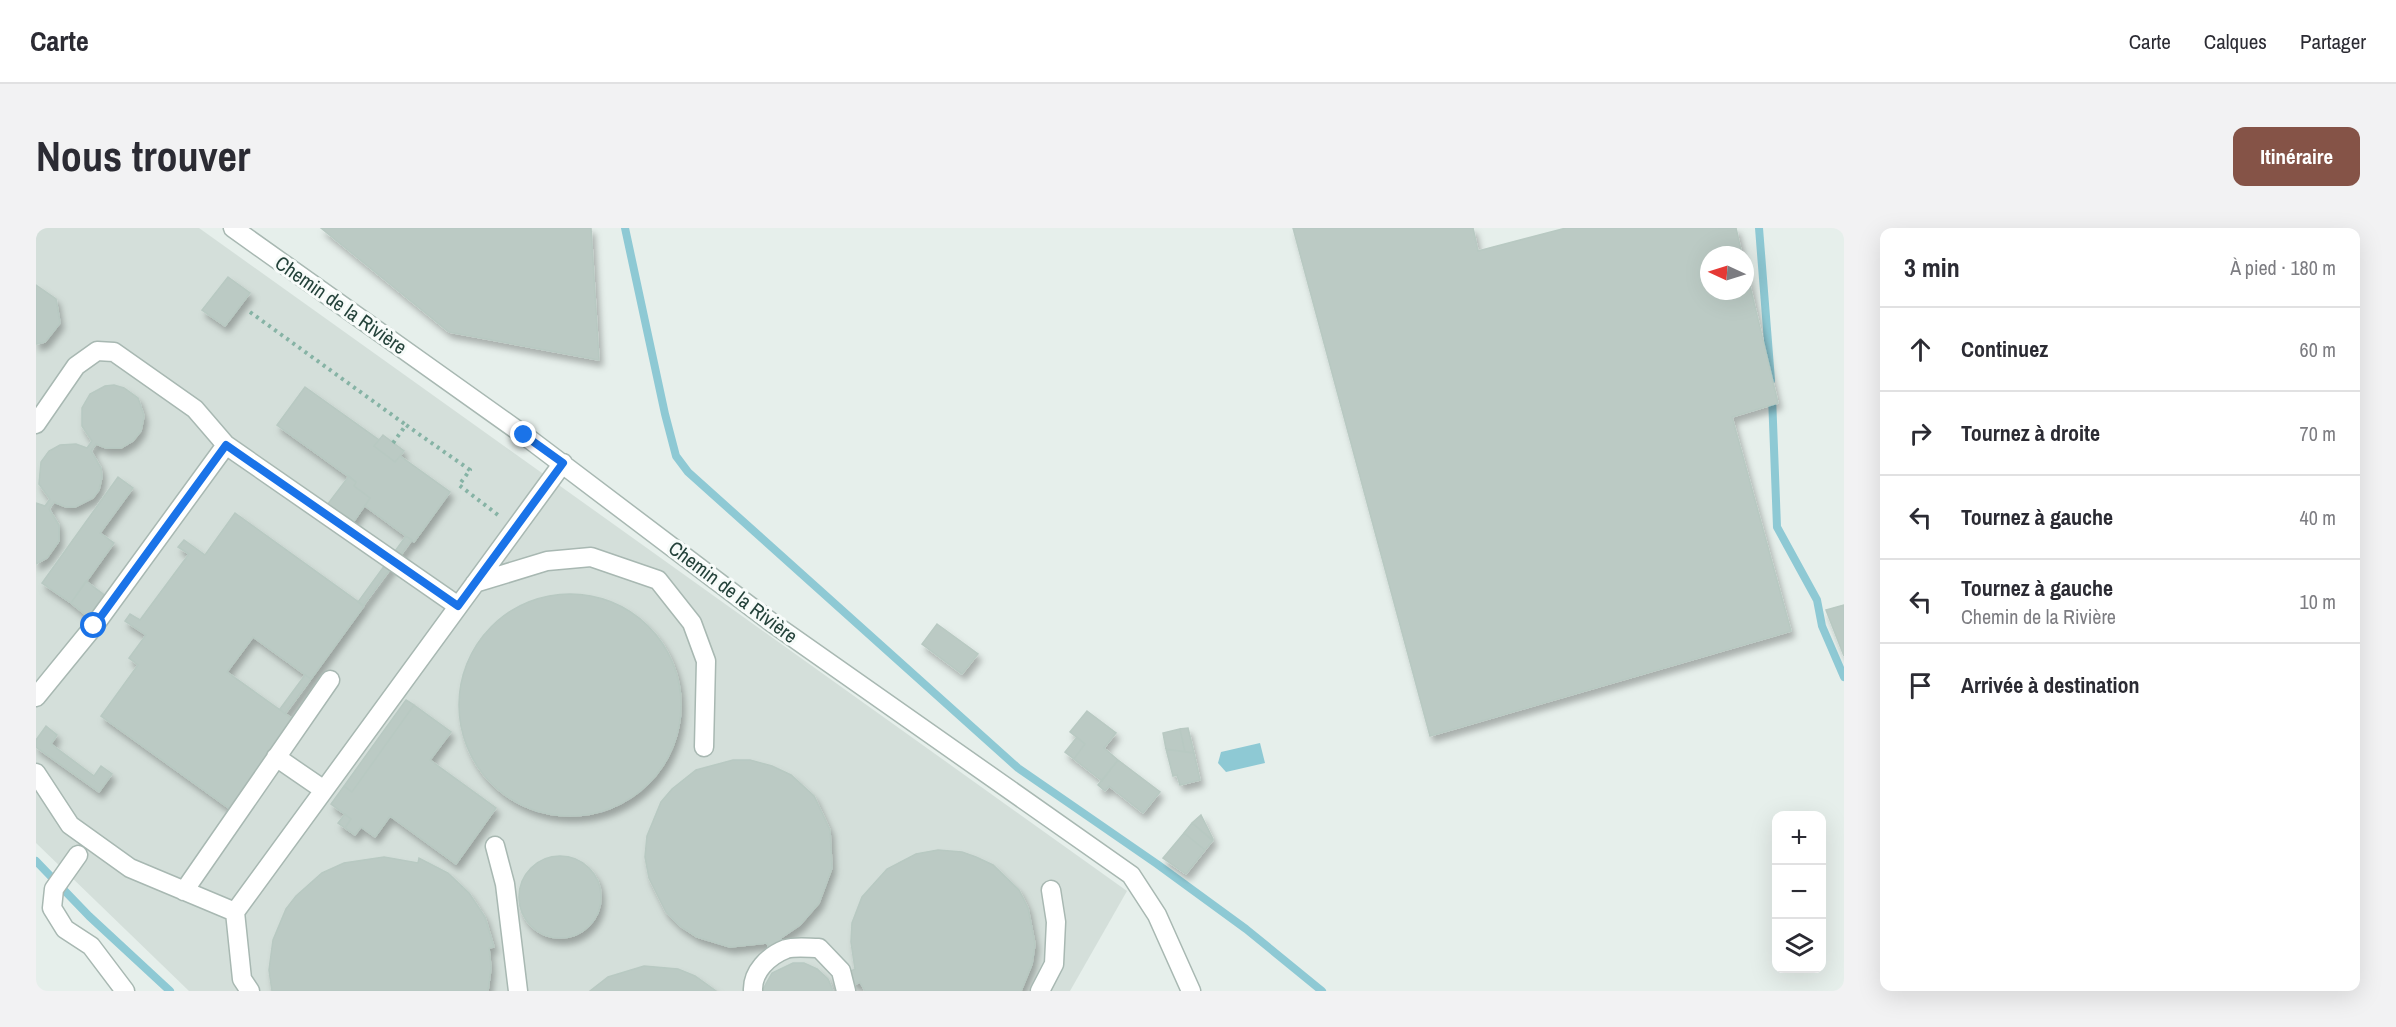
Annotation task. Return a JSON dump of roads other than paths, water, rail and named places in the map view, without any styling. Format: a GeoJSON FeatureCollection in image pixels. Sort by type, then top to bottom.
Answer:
{"type":"FeatureCollection","features":[{"type":"Feature","properties":{"kind":"street","name":"Chemin de la Rivière"},"geometry":{"type":"LineString","coordinates":[[233,228],[563,463],[771,622],[1131,875],[1157,915],[1191,991]]}},
{"type":"Feature","properties":{"kind":"street"},"geometry":{"type":"LineString","coordinates":[[36,424],[76,366],[97,351],[114,352],[195,410],[226,445],[458,606]]}},
{"type":"Feature","properties":{"kind":"street"},"geometry":{"type":"LineString","coordinates":[[36,697],[94,626],[226,445]]}},
{"type":"Feature","properties":{"kind":"street"},"geometry":{"type":"LineString","coordinates":[[250,991],[242,979],[235,912],[563,463]]}},
{"type":"Feature","properties":{"kind":"street"},"geometry":{"type":"LineString","coordinates":[[475,583],[547,561],[591,557],[658,580],[692,623],[706,661],[704,747]]}},
{"type":"Feature","properties":{"kind":"street"},"geometry":{"type":"LineString","coordinates":[[184,891],[330,680]]}},
{"type":"Feature","properties":{"kind":"street"},"geometry":{"type":"LineString","coordinates":[[276,757],[324,790]]}},
{"type":"Feature","properties":{"kind":"street"},"geometry":{"type":"LineString","coordinates":[[36,773],[70,825],[130,868],[235,912]]}},
{"type":"Feature","properties":{"kind":"street"},"geometry":{"type":"LineString","coordinates":[[495,846],[505,884],[518,991]]}},
{"type":"Feature","properties":{"kind":"street"},"geometry":{"type":"LineString","coordinates":[[78,855],[59,883],[52,908],[65,929],[91,946],[125,991]]}},
{"type":"Feature","properties":{"kind":"street"},"geometry":{"type":"LineString","coordinates":[[1040,991],[1054,964],[1056,922],[1051,890]]}},
{"type":"Feature","properties":{"kind":"street"},"geometry":{"type":"LineString","coordinates":[[753,991],[752,983],[763,962],[787,948],[819,948],[841,971],[846,991]]}},
{"type":"Feature","properties":{"kind":"water"},"geometry":{"type":"Polygon","coordinates":[[[1260,743],[1265,763],[1226,772],[1218,763],[1221,752],[1260,743]]]}},
{"type":"Feature","properties":{"kind":"waterway"},"geometry":{"type":"LineString","coordinates":[[625,228],[665,414],[676,456],[688,472],[1018,768],[1246,929],[1322,991]]}},
{"type":"Feature","properties":{"kind":"waterway"},"geometry":{"type":"LineString","coordinates":[[1759,228],[1771,380]]}},
{"type":"Feature","properties":{"kind":"waterway"},"geometry":{"type":"LineString","coordinates":[[1772,396],[1777,527],[1817,600],[1822,626],[1844,677]]}},
{"type":"Feature","properties":{"kind":"waterway"},"geometry":{"type":"LineString","coordinates":[[36,861],[89,916],[170,991]]}}]}
